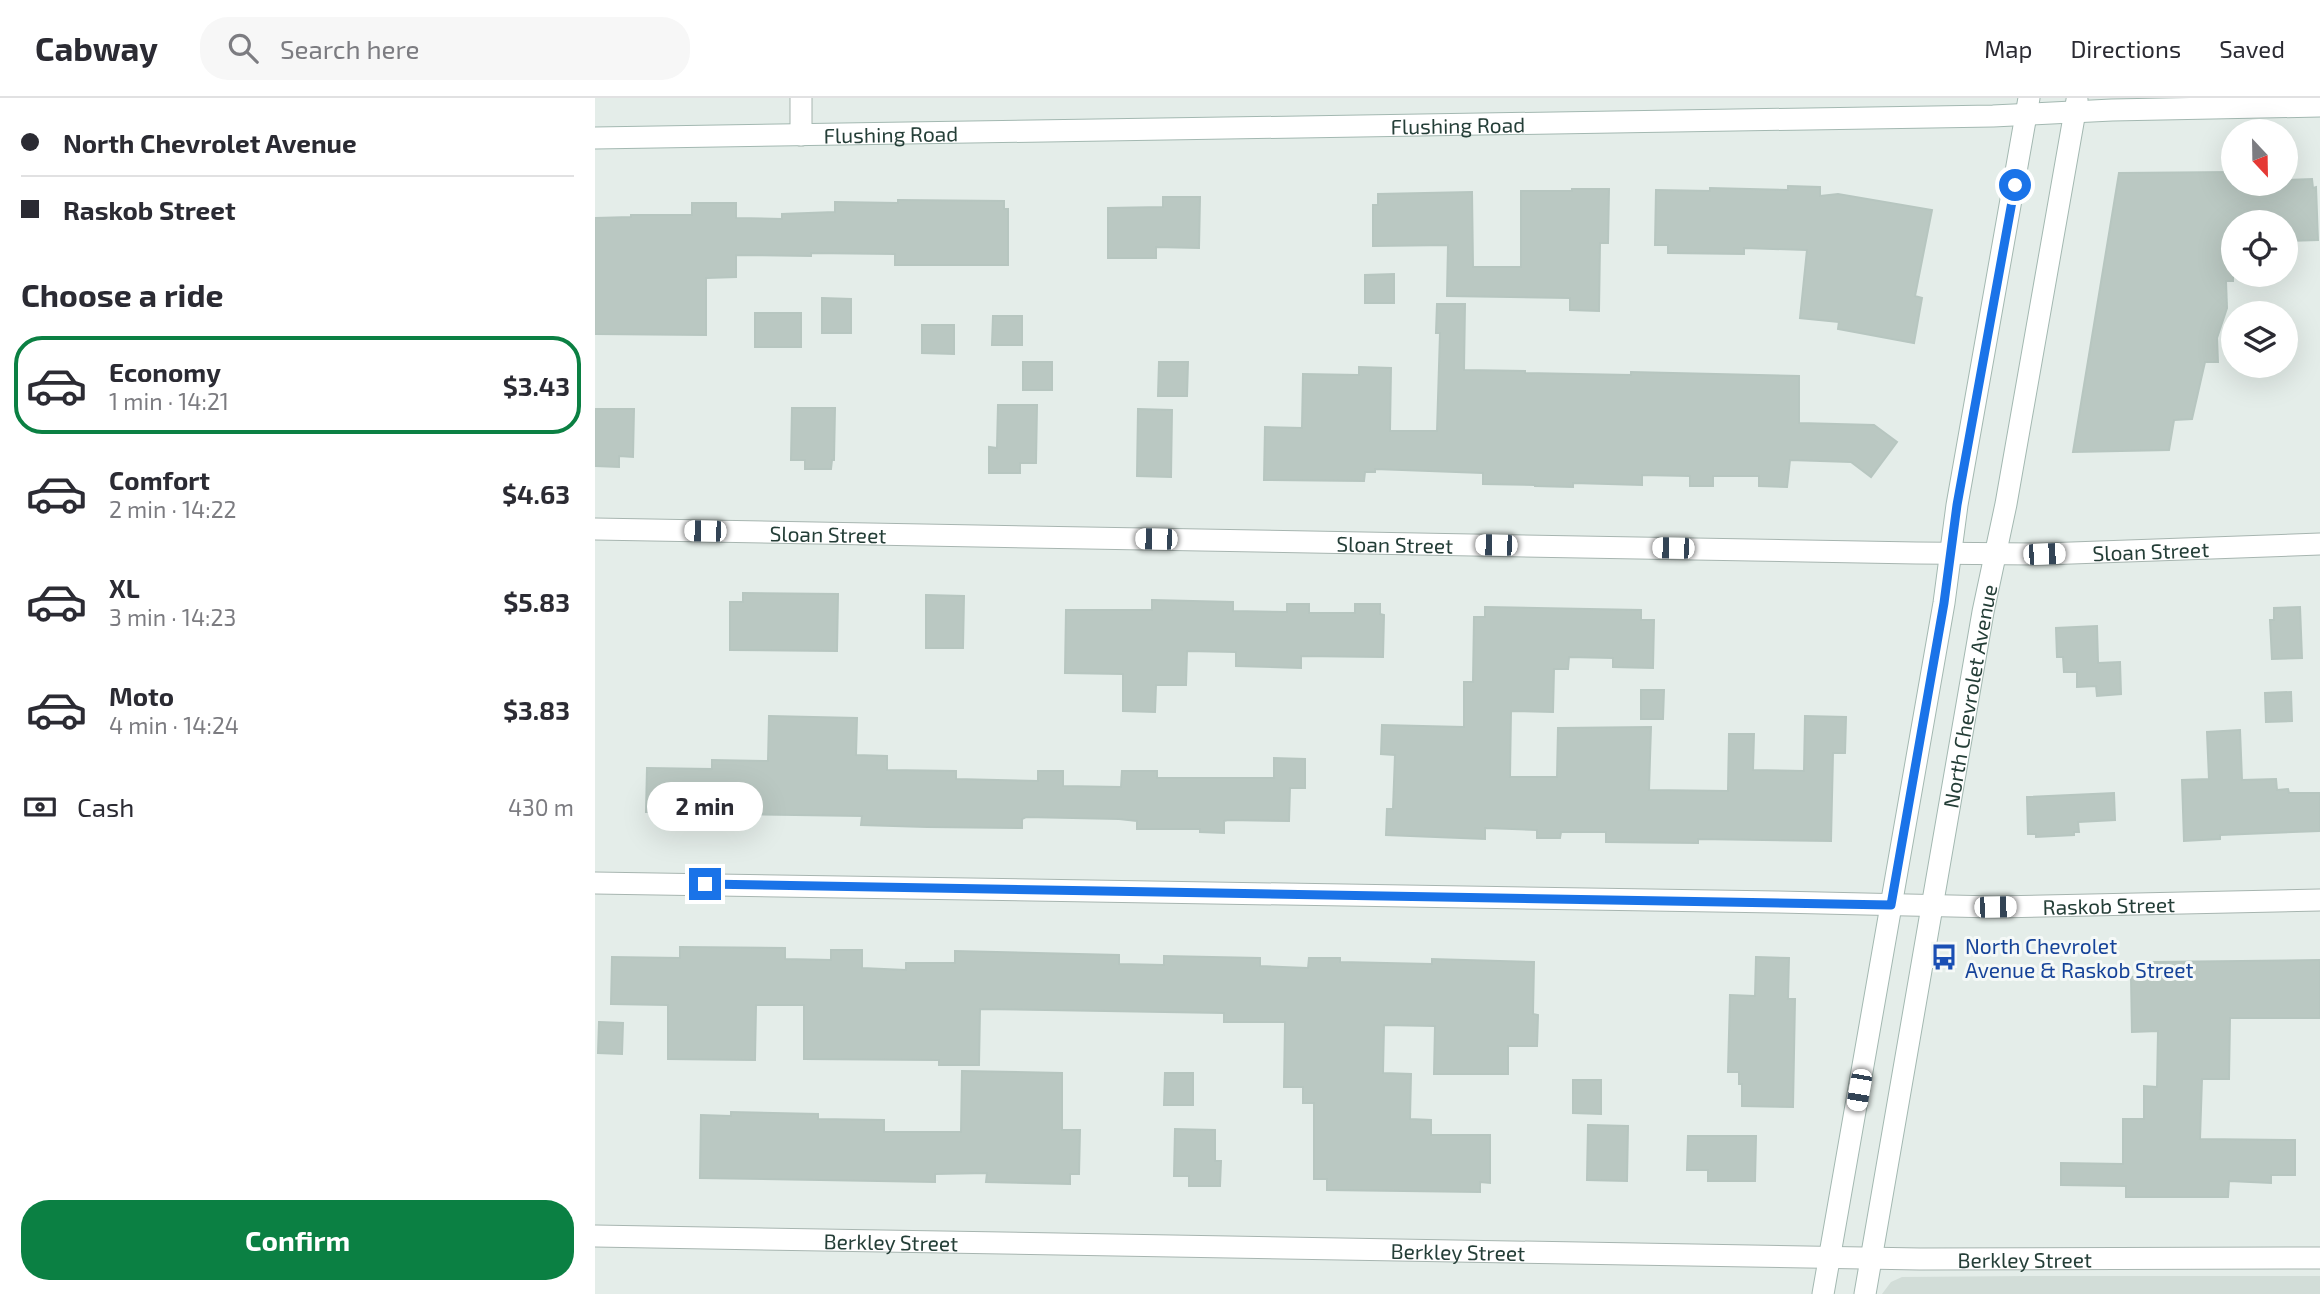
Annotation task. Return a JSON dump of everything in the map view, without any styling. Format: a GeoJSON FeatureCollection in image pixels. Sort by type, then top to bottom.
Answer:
{"type":"FeatureCollection","features":[{"type":"Feature","properties":{"kind":"street"},"geometry":{"type":"LineString","coordinates":[[801,98],[801,135]]}},
{"type":"Feature","properties":{"kind":"street","name":"Flushing Road"},"geometry":{"type":"LineString","coordinates":[[595,138],[2076,105],[2320,106]]}},
{"type":"Feature","properties":{"kind":"street","name":"North Chevrolet Avenue"},"geometry":{"type":"LineString","coordinates":[[1865,1294],[1983,612],[1996,553],[2076,105]]}},
{"type":"Feature","properties":{"kind":"street","name":"North Chevrolet Avenue"},"geometry":{"type":"LineString","coordinates":[[1823,1294],[2027,106]]}},
{"type":"Feature","properties":{"kind":"street","name":"Sloan Street"},"geometry":{"type":"LineString","coordinates":[[595,529],[2044,554],[2320,544]]}},
{"type":"Feature","properties":{"kind":"street","name":"Raskob Street"},"geometry":{"type":"LineString","coordinates":[[595,883],[1995,907],[2320,900]]}},
{"type":"Feature","properties":{"kind":"street","name":"Berkley Street"},"geometry":{"type":"LineString","coordinates":[[595,1236],[1871,1258],[2320,1258]]}},
{"type":"Feature","properties":{"kind":"shaded area"},"geometry":{"type":"Polygon","coordinates":[[[2320,1276],[2320,1294],[1882,1294],[1891,1282],[1902,1277],[2320,1276]]]}},
{"type":"Feature","properties":{"kind":"building"},"geometry":{"type":"Polygon","coordinates":[[[2221,172],[2221,196],[2298,196],[2298,180],[2312,179],[2313,188],[2316,187],[2318,240],[2298,241],[2298,210],[2221,210],[2221,287],[2226,287],[2227,301],[2221,301],[2221,326],[2217,338],[2218,362],[2205,362],[2192,419],[2174,420],[2169,450],[2073,452],[2119,173],[2221,172]]]}},
{"type":"Feature","properties":{"kind":"building"},"geometry":{"type":"Polygon","coordinates":[[[1788,186],[1820,187],[1820,196],[1838,194],[1932,210],[1915,296],[1922,298],[1914,343],[1838,329],[1839,322],[1800,318],[1807,250],[1744,248],[1744,254],[1668,253],[1668,245],[1655,245],[1656,190],[1788,190],[1788,186]]]}},
{"type":"Feature","properties":{"kind":"building"},"geometry":{"type":"Polygon","coordinates":[[[1609,189],[1608,243],[1600,243],[1599,311],[1570,310],[1570,298],[1447,296],[1448,245],[1373,246],[1373,205],[1378,205],[1378,194],[1472,192],[1473,267],[1521,267],[1521,191],[1609,189]]]}},
{"type":"Feature","properties":{"kind":"building"},"geometry":{"type":"Polygon","coordinates":[[[1163,197],[1200,197],[1199,248],[1156,247],[1156,258],[1108,258],[1108,208],[1163,207],[1163,197]]]}},
{"type":"Feature","properties":{"kind":"building"},"geometry":{"type":"Polygon","coordinates":[[[898,200],[1004,201],[1004,209],[1008,209],[1008,265],[895,265],[895,254],[736,255],[736,277],[706,278],[706,335],[595,334],[595,218],[692,215],[692,203],[736,203],[736,218],[782,219],[782,214],[835,212],[835,202],[898,203],[898,200]]]}},
{"type":"Feature","properties":{"kind":"building"},"geometry":{"type":"Polygon","coordinates":[[[1394,274],[1394,303],[1365,303],[1365,275],[1394,274]]]}},
{"type":"Feature","properties":{"kind":"building"},"geometry":{"type":"Polygon","coordinates":[[[822,298],[851,299],[851,333],[822,333],[822,298]]]}},
{"type":"Feature","properties":{"kind":"building"},"geometry":{"type":"Polygon","coordinates":[[[1437,304],[1465,304],[1464,370],[1799,376],[1799,423],[1874,425],[1897,442],[1871,477],[1851,462],[1790,460],[1787,487],[1759,486],[1759,476],[1713,476],[1713,486],[1690,486],[1690,476],[1642,475],[1642,485],[1573,483],[1573,487],[1483,484],[1483,473],[1375,469],[1375,472],[1365,472],[1364,481],[1264,480],[1265,427],[1302,428],[1303,374],[1359,375],[1359,367],[1391,368],[1390,431],[1437,431],[1440,333],[1436,333],[1437,304]]]}},
{"type":"Feature","properties":{"kind":"building"},"geometry":{"type":"Polygon","coordinates":[[[755,313],[801,313],[801,347],[755,347],[755,313]]]}},
{"type":"Feature","properties":{"kind":"building"},"geometry":{"type":"Polygon","coordinates":[[[993,316],[1022,316],[1022,345],[992,345],[993,316]]]}},
{"type":"Feature","properties":{"kind":"building"},"geometry":{"type":"Polygon","coordinates":[[[922,325],[954,325],[954,354],[922,353],[922,325]]]}},
{"type":"Feature","properties":{"kind":"building"},"geometry":{"type":"Polygon","coordinates":[[[1023,362],[1052,362],[1052,390],[1023,390],[1023,362]]]}},
{"type":"Feature","properties":{"kind":"building"},"geometry":{"type":"Polygon","coordinates":[[[1159,362],[1188,362],[1187,396],[1158,396],[1159,362]]]}},
{"type":"Feature","properties":{"kind":"building"},"geometry":{"type":"Polygon","coordinates":[[[998,405],[1037,405],[1036,463],[1020,463],[1020,473],[989,473],[989,447],[997,448],[998,405]]]}},
{"type":"Feature","properties":{"kind":"building"},"geometry":{"type":"Polygon","coordinates":[[[792,408],[835,408],[834,460],[831,469],[805,469],[805,460],[791,460],[792,408]]]}},
{"type":"Feature","properties":{"kind":"building"},"geometry":{"type":"Polygon","coordinates":[[[595,409],[634,409],[633,457],[619,456],[619,467],[595,466],[595,409]]]}},
{"type":"Feature","properties":{"kind":"building"},"geometry":{"type":"Polygon","coordinates":[[[1138,409],[1172,410],[1171,477],[1137,476],[1138,409]]]}},
{"type":"Feature","properties":{"kind":"building"},"geometry":{"type":"Polygon","coordinates":[[[743,593],[838,594],[837,651],[730,650],[730,602],[743,602],[743,593]]]}},
{"type":"Feature","properties":{"kind":"building"},"geometry":{"type":"Polygon","coordinates":[[[926,595],[964,596],[963,648],[926,648],[926,595]]]}},
{"type":"Feature","properties":{"kind":"building"},"geometry":{"type":"Polygon","coordinates":[[[1152,600],[1233,602],[1233,611],[1287,612],[1287,604],[1309,604],[1309,613],[1355,613],[1355,604],[1380,604],[1380,614],[1384,615],[1383,657],[1301,656],[1301,668],[1236,666],[1236,652],[1187,651],[1186,685],[1156,685],[1155,712],[1123,711],[1123,674],[1065,673],[1066,610],[1152,610],[1152,600]]]}},
{"type":"Feature","properties":{"kind":"building"},"geometry":{"type":"Polygon","coordinates":[[[1485,607],[1641,610],[1641,620],[1654,620],[1653,668],[1613,667],[1613,658],[1569,657],[1568,669],[1554,669],[1553,712],[1511,711],[1510,777],[1557,777],[1558,728],[1651,727],[1649,790],[1728,791],[1729,734],[1754,734],[1753,770],[1804,771],[1805,716],[1846,717],[1845,753],[1833,753],[1831,841],[1698,839],[1698,843],[1606,842],[1606,832],[1561,832],[1560,838],[1537,838],[1537,830],[1485,828],[1485,839],[1386,835],[1387,809],[1393,809],[1395,755],[1381,754],[1382,725],[1464,727],[1464,682],[1473,682],[1474,617],[1485,617],[1485,607]]]}},
{"type":"Feature","properties":{"kind":"building"},"geometry":{"type":"Polygon","coordinates":[[[2300,607],[2302,658],[2272,659],[2270,620],[2274,620],[2274,608],[2300,607]]]}},
{"type":"Feature","properties":{"kind":"building"},"geometry":{"type":"Polygon","coordinates":[[[2097,626],[2098,663],[2120,662],[2121,694],[2097,696],[2096,686],[2077,687],[2077,672],[2064,672],[2063,657],[2057,657],[2056,628],[2097,626]]]}},
{"type":"Feature","properties":{"kind":"building"},"geometry":{"type":"Polygon","coordinates":[[[1641,690],[1664,690],[1663,719],[1641,719],[1641,690]]]}},
{"type":"Feature","properties":{"kind":"building"},"geometry":{"type":"Polygon","coordinates":[[[2291,692],[2292,721],[2266,722],[2265,693],[2291,692]]]}},
{"type":"Feature","properties":{"kind":"building"},"geometry":{"type":"Polygon","coordinates":[[[769,716],[857,718],[856,755],[887,756],[887,770],[956,771],[956,779],[1038,781],[1038,771],[1063,771],[1063,786],[1121,787],[1122,771],[1157,771],[1157,778],[1274,778],[1274,758],[1305,759],[1305,788],[1290,788],[1289,821],[1228,820],[1224,821],[1224,833],[1200,832],[1200,829],[1137,829],[1137,821],[1119,819],[1026,817],[1022,819],[1022,828],[927,827],[861,825],[862,816],[735,814],[735,820],[681,819],[681,822],[655,822],[655,812],[646,812],[647,768],[712,769],[712,760],[768,761],[769,716]]]}},
{"type":"Feature","properties":{"kind":"building"},"geometry":{"type":"Polygon","coordinates":[[[2240,730],[2242,780],[2276,779],[2277,790],[2288,789],[2289,793],[2320,793],[2320,831],[2220,835],[2220,839],[2184,841],[2182,780],[2209,779],[2207,732],[2240,730]]]}},
{"type":"Feature","properties":{"kind":"building"},"geometry":{"type":"Polygon","coordinates":[[[2114,793],[2115,820],[2078,822],[2079,832],[2074,832],[2074,835],[2036,837],[2036,834],[2028,834],[2027,797],[2114,793]]]}},
{"type":"Feature","properties":{"kind":"building"},"geometry":{"type":"Polygon","coordinates":[[[680,947],[785,948],[785,959],[831,960],[831,950],[862,950],[862,968],[906,970],[906,963],[955,963],[955,951],[1119,955],[1119,964],[1164,965],[1164,956],[1260,958],[1260,966],[1308,968],[1309,958],[1340,958],[1340,962],[1432,964],[1432,959],[1534,962],[1533,1014],[1538,1015],[1537,1046],[1508,1046],[1508,1074],[1434,1074],[1435,1026],[1384,1025],[1383,1073],[1411,1074],[1410,1119],[1431,1120],[1431,1135],[1490,1135],[1490,1183],[1480,1182],[1480,1192],[1327,1190],[1327,1179],[1314,1179],[1314,1103],[1303,1103],[1303,1087],[1284,1087],[1285,1022],[1224,1022],[1224,1013],[980,1009],[979,1065],[939,1065],[939,1060],[804,1059],[804,1005],[756,1005],[755,1060],[668,1059],[668,1005],[611,1004],[612,957],[680,958],[680,947]]]}},
{"type":"Feature","properties":{"kind":"building"},"geometry":{"type":"Polygon","coordinates":[[[1756,957],[1789,958],[1788,999],[1795,999],[1793,1107],[1742,1106],[1739,1072],[1728,1072],[1730,995],[1755,996],[1756,957]]]}},
{"type":"Feature","properties":{"kind":"building"},"geometry":{"type":"Polygon","coordinates":[[[2320,960],[2320,1018],[2230,1018],[2229,1079],[2202,1079],[2200,1139],[2295,1140],[2295,1175],[2271,1175],[2271,1183],[2229,1181],[2228,1197],[2126,1197],[2126,1186],[2061,1185],[2061,1163],[2123,1164],[2123,1119],[2144,1119],[2144,1086],[2157,1087],[2158,1031],[2132,1032],[2131,977],[2150,976],[2150,962],[2320,960]]]}},
{"type":"Feature","properties":{"kind":"building"},"geometry":{"type":"Polygon","coordinates":[[[599,1022],[623,1023],[622,1054],[598,1053],[599,1022]]]}},
{"type":"Feature","properties":{"kind":"building"},"geometry":{"type":"Polygon","coordinates":[[[962,1071],[1062,1073],[1062,1130],[1080,1130],[1079,1174],[1070,1174],[1070,1184],[986,1182],[987,1173],[935,1174],[935,1182],[700,1178],[701,1115],[731,1116],[731,1112],[818,1114],[818,1119],[884,1120],[884,1132],[961,1132],[962,1071]]]}},
{"type":"Feature","properties":{"kind":"building"},"geometry":{"type":"Polygon","coordinates":[[[1165,1073],[1193,1073],[1193,1105],[1164,1105],[1165,1073]]]}},
{"type":"Feature","properties":{"kind":"building"},"geometry":{"type":"Polygon","coordinates":[[[1573,1080],[1601,1080],[1601,1114],[1573,1113],[1573,1080]]]}},
{"type":"Feature","properties":{"kind":"building"},"geometry":{"type":"Polygon","coordinates":[[[1588,1125],[1628,1126],[1627,1181],[1587,1180],[1588,1125]]]}},
{"type":"Feature","properties":{"kind":"building"},"geometry":{"type":"Polygon","coordinates":[[[1175,1129],[1215,1130],[1215,1161],[1221,1161],[1220,1186],[1189,1186],[1189,1176],[1174,1176],[1175,1129]]]}},
{"type":"Feature","properties":{"kind":"building"},"geometry":{"type":"Polygon","coordinates":[[[1688,1136],[1756,1136],[1755,1181],[1708,1181],[1708,1170],[1687,1170],[1688,1136]]]}},
{"type":"Feature","properties":{"kind":"place","name":"North Chevrolet Avenue & Raskob Street"},"geometry":{"type":"Point","coordinates":[1944,957]}},
{"type":"Feature","properties":{"kind":"route"},"geometry":{"type":"LineString","coordinates":[[705,884],[1891,905],[1944,603],[1957,505],[2015,185]]}}]}
